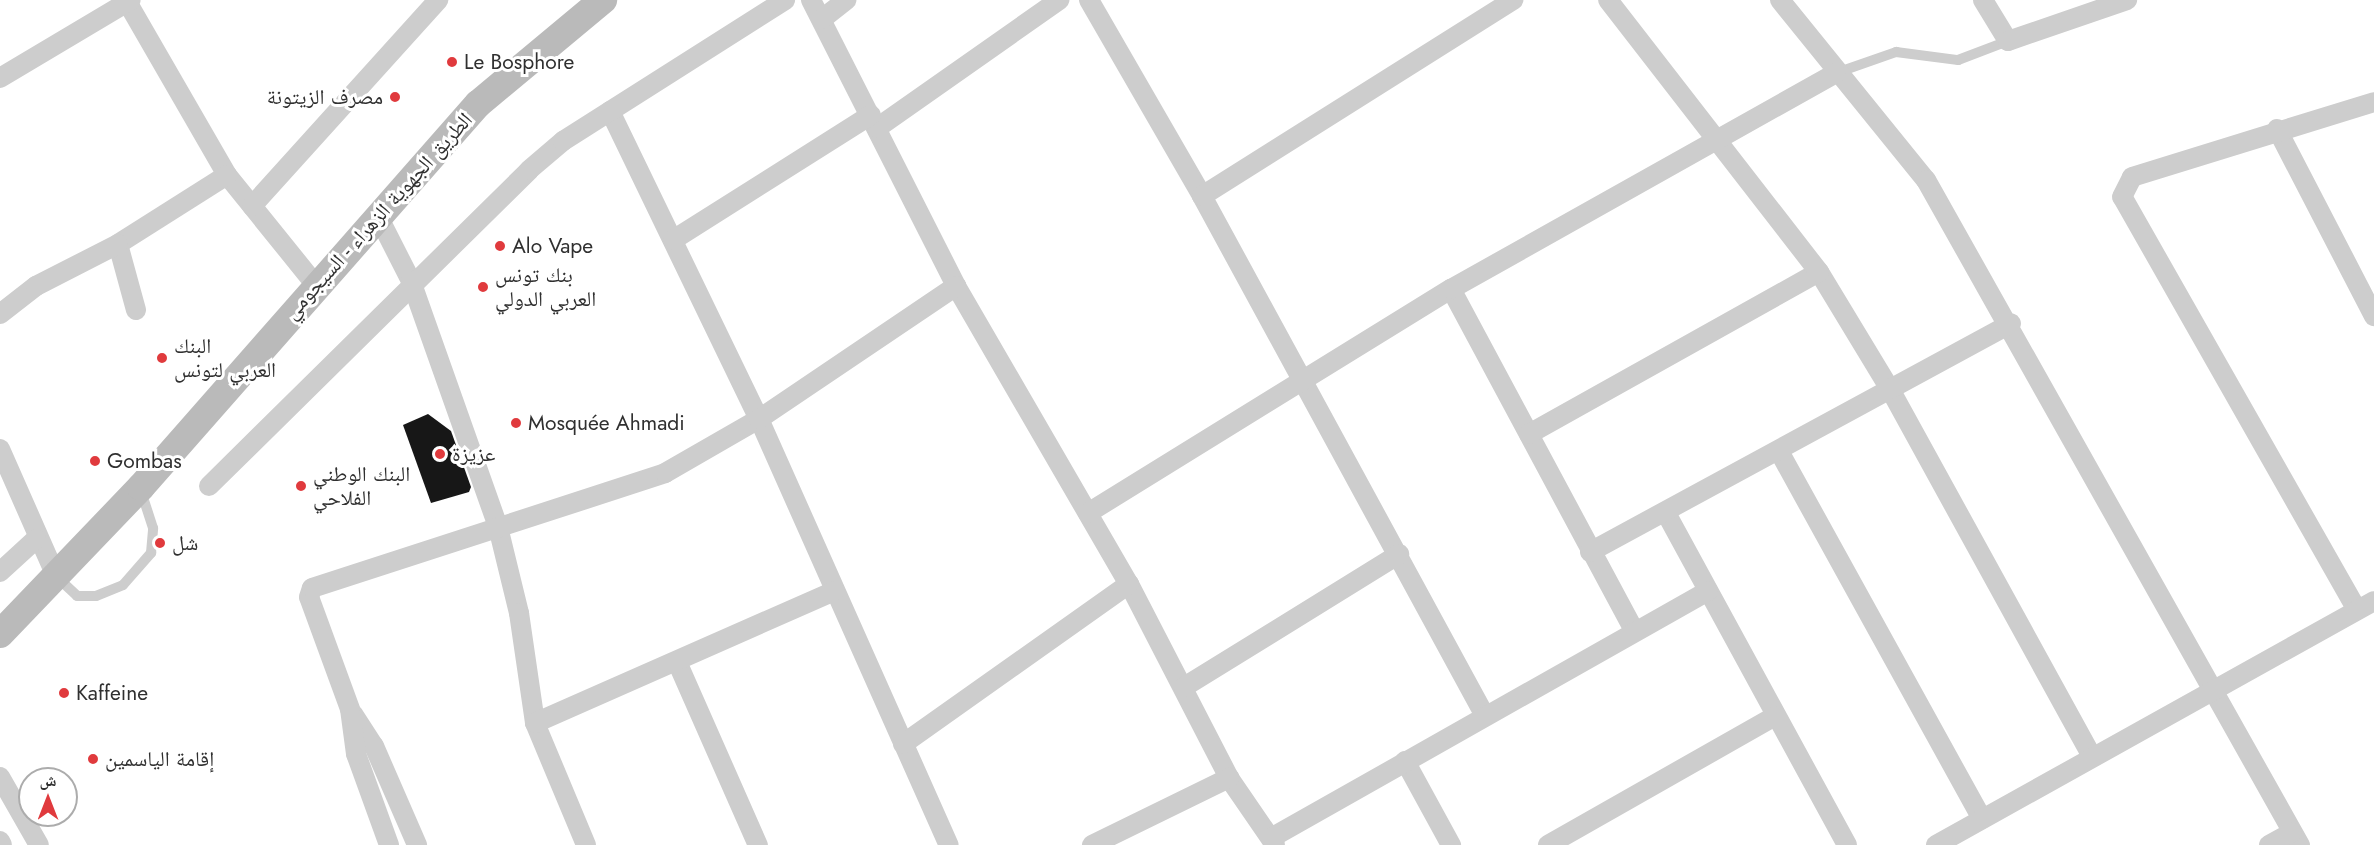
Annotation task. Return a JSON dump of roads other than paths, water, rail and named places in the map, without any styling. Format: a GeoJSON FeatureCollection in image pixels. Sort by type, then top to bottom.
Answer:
{"type":"FeatureCollection","features":[{"type":"Feature","properties":{"kind":"main road","name":"الطريق الجهوية الزهراء - السيجومي"},"geometry":{"type":"LineString","coordinates":[[0,634],[141,487],[315,284],[379,218],[478,104],[603,0]]}},
{"type":"Feature","properties":{"kind":"street"},"geometry":{"type":"LineString","coordinates":[[252,206],[438,0]]}},
{"type":"Feature","properties":{"kind":"street"},"geometry":{"type":"LineString","coordinates":[[209,486],[411,281],[529,170],[610,111],[785,0]]}},
{"type":"Feature","properties":{"kind":"street"},"geometry":{"type":"LineString","coordinates":[[811,0],[956,286],[1129,584],[1229,778],[1273,842],[1405,761],[1634,630],[1708,591]]}},
{"type":"Feature","properties":{"kind":"street"},"geometry":{"type":"LineString","coordinates":[[822,19],[846,0]]}},
{"type":"Feature","properties":{"kind":"street"},"geometry":{"type":"LineString","coordinates":[[673,240],[874,121],[1059,0]]}},
{"type":"Feature","properties":{"kind":"street"},"geometry":{"type":"LineString","coordinates":[[1089,0],[1202,196],[1485,716]]}},
{"type":"Feature","properties":{"kind":"street"},"geometry":{"type":"LineString","coordinates":[[1202,196],[1513,0]]}},
{"type":"Feature","properties":{"kind":"street"},"geometry":{"type":"LineString","coordinates":[[1608,0],[1719,140],[1819,272],[1891,391],[2092,757]]}},
{"type":"Feature","properties":{"kind":"street"},"geometry":{"type":"LineString","coordinates":[[1780,0],[1836,73],[1926,180],[2010,323],[2296,838],[2269,845]]}},
{"type":"Feature","properties":{"kind":"street"},"geometry":{"type":"LineString","coordinates":[[1983,0],[2008,41],[2127,0]]}},
{"type":"Feature","properties":{"kind":"street"},"geometry":{"type":"LineString","coordinates":[[0,78],[128,1],[227,175],[315,284]]}},
{"type":"Feature","properties":{"kind":"street"},"geometry":{"type":"LineString","coordinates":[[1088,513],[1450,289],[1836,73]]}},
{"type":"Feature","properties":{"kind":"street"},"geometry":{"type":"LineString","coordinates":[[1936,845],[2366,605],[2122,197],[2132,177],[2277,129],[2374,102]]}},
{"type":"Feature","properties":{"kind":"street"},"geometry":{"type":"LineString","coordinates":[[610,111],[759,419],[949,845]]}},
{"type":"Feature","properties":{"kind":"street"},"geometry":{"type":"LineString","coordinates":[[2277,129],[2374,316]]}},
{"type":"Feature","properties":{"kind":"street"},"geometry":{"type":"LineString","coordinates":[[0,314],[36,286],[118,244],[227,175]]}},
{"type":"Feature","properties":{"kind":"street"},"geometry":{"type":"LineString","coordinates":[[379,218],[411,281],[498,527],[519,612],[535,723],[586,845]]}},
{"type":"Feature","properties":{"kind":"street"},"geometry":{"type":"LineString","coordinates":[[118,244],[136,310]]}},
{"type":"Feature","properties":{"kind":"street"},"geometry":{"type":"LineString","coordinates":[[1529,434],[1819,272]]}},
{"type":"Feature","properties":{"kind":"street"},"geometry":{"type":"LineString","coordinates":[[389,845],[356,754],[350,709],[309,597],[312,588],[665,473],[759,419],[956,286]]}},
{"type":"Feature","properties":{"kind":"street"},"geometry":{"type":"LineString","coordinates":[[1450,289],[1634,630]]}},
{"type":"Feature","properties":{"kind":"street"},"geometry":{"type":"LineString","coordinates":[[1590,552],[1780,453],[2010,323]]}},
{"type":"Feature","properties":{"kind":"street"},"geometry":{"type":"LineString","coordinates":[[0,449],[36,539],[56,576]]}},
{"type":"Feature","properties":{"kind":"street"},"geometry":{"type":"LineString","coordinates":[[1780,453],[1982,819]]}},
{"type":"Feature","properties":{"kind":"street"},"geometry":{"type":"LineString","coordinates":[[1666,513],[1840,843]]}},
{"type":"Feature","properties":{"kind":"street"},"geometry":{"type":"LineString","coordinates":[[0,572],[36,539]]}},
{"type":"Feature","properties":{"kind":"street"},"geometry":{"type":"LineString","coordinates":[[1184,687],[1398,554]]}},
{"type":"Feature","properties":{"kind":"street"},"geometry":{"type":"LineString","coordinates":[[903,744],[1129,584]]}},
{"type":"Feature","properties":{"kind":"street"},"geometry":{"type":"LineString","coordinates":[[535,723],[678,664],[834,591]]}},
{"type":"Feature","properties":{"kind":"street"},"geometry":{"type":"LineString","coordinates":[[678,664],[758,845]]}},
{"type":"Feature","properties":{"kind":"street"},"geometry":{"type":"LineString","coordinates":[[350,709],[374,746],[410,842]]}},
{"type":"Feature","properties":{"kind":"street"},"geometry":{"type":"LineString","coordinates":[[1548,845],[1775,716]]}},
{"type":"Feature","properties":{"kind":"street"},"geometry":{"type":"LineString","coordinates":[[1405,761],[1451,845]]}},
{"type":"Feature","properties":{"kind":"street"},"geometry":{"type":"LineString","coordinates":[[0,777],[39,845]]}},
{"type":"Feature","properties":{"kind":"street"},"geometry":{"type":"LineString","coordinates":[[1092,845],[1229,778]]}},
{"type":"Feature","properties":{"kind":"street"},"geometry":{"type":"LineString","coordinates":[[0,841],[2,845]]}},
{"type":"Feature","properties":{"kind":"lane"},"geometry":{"type":"LineString","coordinates":[[1836,73],[1896,52],[1958,60],[2008,41]]}},
{"type":"Feature","properties":{"kind":"lane"},"geometry":{"type":"LineString","coordinates":[[56,576],[77,596],[96,596],[123,585],[151,553],[153,528],[141,487]]}},
{"type":"Feature","properties":{"kind":"place","name":"Le Bosphore"},"geometry":{"type":"Point","coordinates":[452,62]}},
{"type":"Feature","properties":{"kind":"place","name":"مصرف الزيتونة"},"geometry":{"type":"Point","coordinates":[395,97]}},
{"type":"Feature","properties":{"kind":"place","name":"Alo Vape"},"geometry":{"type":"Point","coordinates":[500,246]}},
{"type":"Feature","properties":{"kind":"place","name":"بنك تونس العربي الدولي"},"geometry":{"type":"Point","coordinates":[483,287]}},
{"type":"Feature","properties":{"kind":"place","name":"البنك العربي لتونس"},"geometry":{"type":"Point","coordinates":[162,358]}},
{"type":"Feature","properties":{"kind":"place","name":"Mosquée Ahmadi"},"geometry":{"type":"Point","coordinates":[516,423]}},
{"type":"Feature","properties":{"kind":"place","name":"عزيزة"},"geometry":{"type":"Point","coordinates":[440,454]}},
{"type":"Feature","properties":{"kind":"place","name":"Gombas"},"geometry":{"type":"Point","coordinates":[95,461]}},
{"type":"Feature","properties":{"kind":"place","name":"البنك الوطني الفلاحي"},"geometry":{"type":"Point","coordinates":[301,486]}},
{"type":"Feature","properties":{"kind":"place","name":"شل"},"geometry":{"type":"Point","coordinates":[160,543]}},
{"type":"Feature","properties":{"kind":"place","name":"Kaffeine"},"geometry":{"type":"Point","coordinates":[64,693]}},
{"type":"Feature","properties":{"kind":"place","name":"إقامة الياسمين"},"geometry":{"type":"Point","coordinates":[93,759]}}]}
